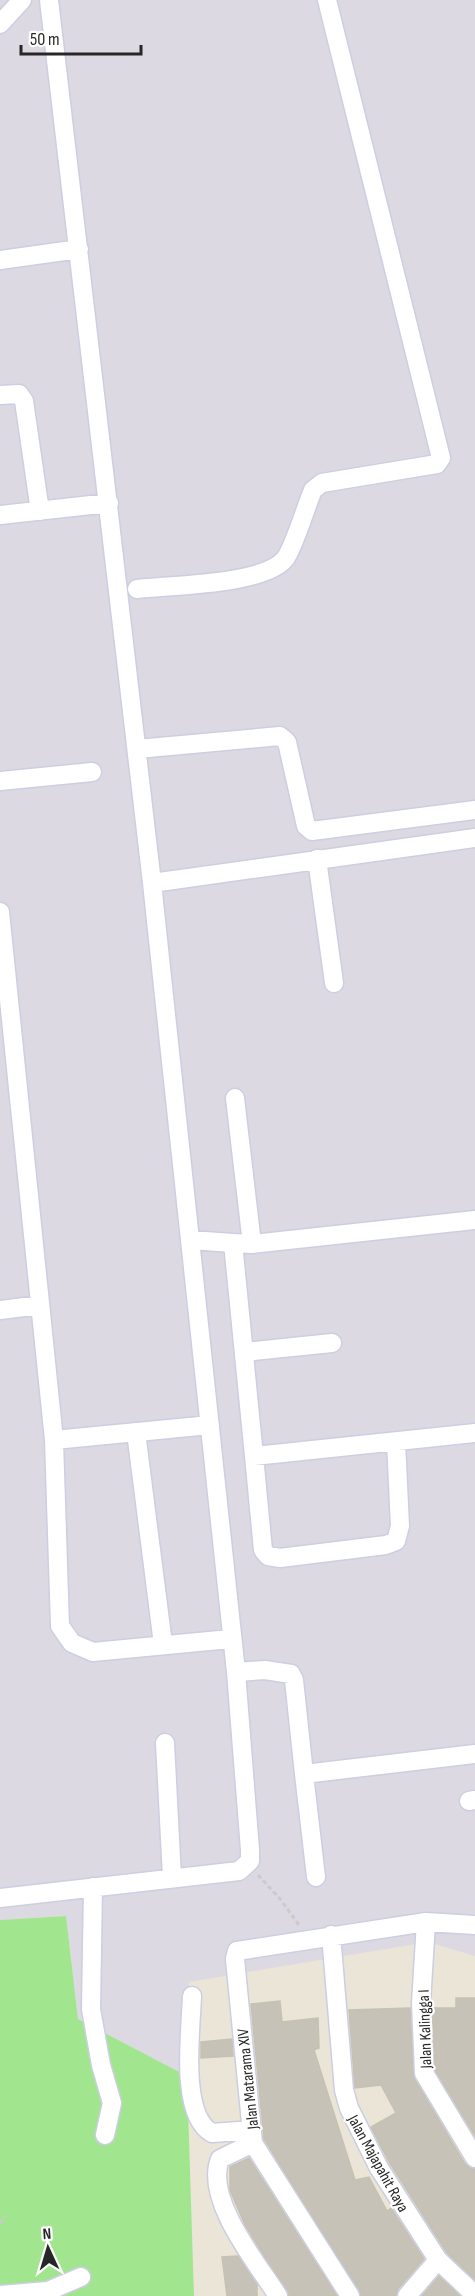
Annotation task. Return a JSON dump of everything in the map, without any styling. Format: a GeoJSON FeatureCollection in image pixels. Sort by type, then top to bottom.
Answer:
{"type":"FeatureCollection","features":[{"type":"Feature","properties":{"kind":"street"},"geometry":{"type":"LineString","coordinates":[[0,24],[22,0]]}},
{"type":"Feature","properties":{"kind":"street"},"geometry":{"type":"LineString","coordinates":[[0,1898],[239,1871],[250,1861],[236,1671],[230,1639],[210,1425],[152,883],[49,0]]}},
{"type":"Feature","properties":{"kind":"street"},"geometry":{"type":"LineString","coordinates":[[137,589],[252,577],[274,569],[286,558],[313,490],[322,483],[437,464],[441,458],[327,0]]}},
{"type":"Feature","properties":{"kind":"street"},"geometry":{"type":"LineString","coordinates":[[0,260],[79,249]]}},
{"type":"Feature","properties":{"kind":"street"},"geometry":{"type":"LineString","coordinates":[[0,395],[19,394],[24,401],[40,511]]}},
{"type":"Feature","properties":{"kind":"street"},"geometry":{"type":"LineString","coordinates":[[0,515],[109,503]]}},
{"type":"Feature","properties":{"kind":"street"},"geometry":{"type":"LineString","coordinates":[[137,749],[280,736],[287,742],[306,826],[312,831],[475,810]]}},
{"type":"Feature","properties":{"kind":"street"},"geometry":{"type":"LineString","coordinates":[[0,781],[92,772]]}},
{"type":"Feature","properties":{"kind":"street"},"geometry":{"type":"LineString","coordinates":[[152,883],[475,838]]}},
{"type":"Feature","properties":{"kind":"street"},"geometry":{"type":"LineString","coordinates":[[317,859],[334,983]]}},
{"type":"Feature","properties":{"kind":"street"},"geometry":{"type":"LineString","coordinates":[[0,912],[54,1440],[60,1626],[65,1636],[80,1648],[93,1652],[230,1639]]}},
{"type":"Feature","properties":{"kind":"street"},"geometry":{"type":"LineString","coordinates":[[235,1098],[252,1244]]}},
{"type":"Feature","properties":{"kind":"street"},"geometry":{"type":"LineString","coordinates":[[190,1240],[252,1244],[475,1220]]}},
{"type":"Feature","properties":{"kind":"street"},"geometry":{"type":"LineString","coordinates":[[233,1243],[263,1550],[268,1556],[280,1558],[386,1545],[396,1541],[400,1526],[396,1442]]}},
{"type":"Feature","properties":{"kind":"street"},"geometry":{"type":"LineString","coordinates":[[0,1310],[40,1305]]}},
{"type":"Feature","properties":{"kind":"street"},"geometry":{"type":"LineString","coordinates":[[245,1352],[332,1343]]}},
{"type":"Feature","properties":{"kind":"street"},"geometry":{"type":"LineString","coordinates":[[54,1440],[210,1425]]}},
{"type":"Feature","properties":{"kind":"street"},"geometry":{"type":"LineString","coordinates":[[136,1432],[163,1644]]}},
{"type":"Feature","properties":{"kind":"street"},"geometry":{"type":"LineString","coordinates":[[254,1456],[475,1433]]}},
{"type":"Feature","properties":{"kind":"street"},"geometry":{"type":"LineString","coordinates":[[236,1671],[265,1670],[291,1674],[294,1680],[316,1877]]}},
{"type":"Feature","properties":{"kind":"street"},"geometry":{"type":"LineString","coordinates":[[165,1743],[172,1877]]}},
{"type":"Feature","properties":{"kind":"street"},"geometry":{"type":"LineString","coordinates":[[304,1774],[475,1754]]}},
{"type":"Feature","properties":{"kind":"street"},"geometry":{"type":"LineString","coordinates":[[93,1887],[91,2009],[101,2065],[112,2103],[105,2135]]}},
{"type":"Feature","properties":{"kind":"street"},"geometry":{"type":"LineString","coordinates":[[304,1939],[426,1922],[475,1925]]}},
{"type":"Feature","properties":{"kind":"street","name":"Jalan Kalingga I"},"geometry":{"type":"LineString","coordinates":[[426,1922],[421,2003],[424,2073],[470,2134],[475,2158]]}},
{"type":"Feature","properties":{"kind":"street","name":"Jalan Majapahit Raya"},"geometry":{"type":"LineString","coordinates":[[331,1935],[345,2090],[349,2108],[379,2168],[438,2260],[475,2295]]}},
{"type":"Feature","properties":{"kind":"street","name":"Jalan Matarama XIV"},"geometry":{"type":"LineString","coordinates":[[304,1939],[237,1951],[235,1959],[253,2137],[350,2296]]}},
{"type":"Feature","properties":{"kind":"street"},"geometry":{"type":"LineString","coordinates":[[192,1996],[190,2091],[200,2124],[212,2133],[253,2137]]}},
{"type":"Feature","properties":{"kind":"street"},"geometry":{"type":"LineString","coordinates":[[253,2137],[220,2159],[216,2175],[224,2210],[278,2296]]}},
{"type":"Feature","properties":{"kind":"street"},"geometry":{"type":"LineString","coordinates":[[407,2296],[438,2260]]}},
{"type":"Feature","properties":{"kind":"street"},"geometry":{"type":"LineString","coordinates":[[262,2270],[262,2296]]}},
{"type":"Feature","properties":{"kind":"street"},"geometry":{"type":"LineString","coordinates":[[0,2295],[48,2291],[81,2277]]}},
{"type":"Feature","properties":{"kind":"path"},"geometry":{"type":"LineString","coordinates":[[246,1867],[264,1879],[281,1900],[297,1921],[304,1939]]}},
{"type":"Feature","properties":{"kind":"path"},"geometry":{"type":"LineString","coordinates":[[0,2223],[6,2216]]}},
{"type":"Feature","properties":{"kind":"shaded area"},"geometry":{"type":"Polygon","coordinates":[[[0,0],[475,0],[475,1956],[428,1942],[189,1982],[187,2076],[78,2019],[66,1916],[0,1920],[0,0]]]}},
{"type":"Feature","properties":{"kind":"green space"},"geometry":{"type":"Polygon","coordinates":[[[66,1916],[78,2019],[187,2076],[194,2296],[0,2296],[0,1920],[66,1916]]]}},
{"type":"Feature","properties":{"kind":"building"},"geometry":{"type":"Polygon","coordinates":[[[456,1998],[475,1998],[475,2136],[435,2070],[432,2008],[456,2008],[456,1998]]]}},
{"type":"Feature","properties":{"kind":"building"},"geometry":{"type":"Polygon","coordinates":[[[280,2001],[282,2022],[318,2018],[319,2048],[314,2050],[355,2180],[369,2177],[387,2211],[391,2208],[424,2259],[398,2289],[396,2296],[361,2296],[264,2139],[251,2004],[280,2001]]]}},
{"type":"Feature","properties":{"kind":"building"},"geometry":{"type":"Polygon","coordinates":[[[410,2008],[414,2078],[465,2164],[475,2169],[475,2280],[447,2253],[389,2162],[371,2127],[396,2113],[381,2085],[355,2088],[349,2010],[410,2008]]]}},
{"type":"Feature","properties":{"kind":"building"},"geometry":{"type":"Polygon","coordinates":[[[232,2039],[233,2056],[201,2058],[201,2042],[232,2039]]]}},
{"type":"Feature","properties":{"kind":"building"},"geometry":{"type":"Polygon","coordinates":[[[249,2158],[337,2296],[289,2296],[245,2225],[230,2190],[230,2167],[249,2158]]]}},
{"type":"Feature","properties":{"kind":"building"},"geometry":{"type":"Polygon","coordinates":[[[238,2256],[257,2285],[257,2296],[227,2296],[222,2257],[238,2256]]]}},
{"type":"Feature","properties":{"kind":"building"},"geometry":{"type":"Polygon","coordinates":[[[439,2276],[460,2296],[422,2296],[439,2276]]]}}]}
